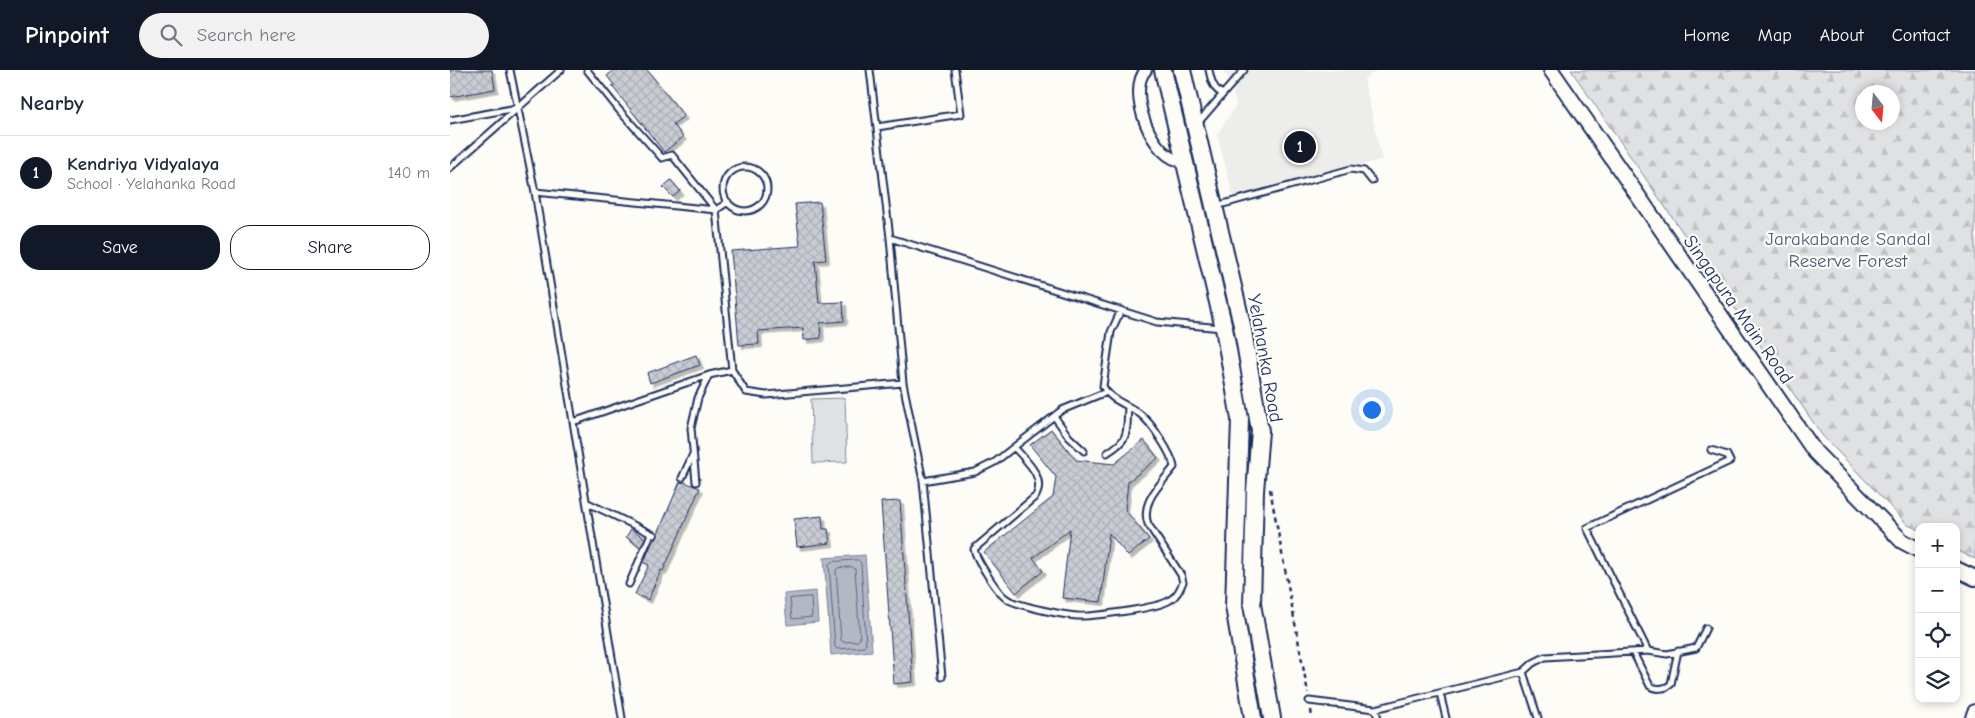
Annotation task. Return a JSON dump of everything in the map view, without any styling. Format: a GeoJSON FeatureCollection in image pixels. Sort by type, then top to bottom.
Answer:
{"type":"FeatureCollection","features":[{"type":"Feature","properties":{"kind":"main road","name":"Yelahanka Road"},"geometry":{"type":"LineString","coordinates":[[1163,70],[1224,328],[1240,419],[1234,606],[1253,718]]}},
{"type":"Feature","properties":{"kind":"main road","name":"Yelahanka Road"},"geometry":{"type":"LineString","coordinates":[[1182,70],[1242,325],[1260,431],[1255,491],[1252,604],[1272,718]]}},
{"type":"Feature","properties":{"kind":"street"},"geometry":{"type":"LineString","coordinates":[[1146,70],[1142,74],[1140,87],[1141,104],[1151,137],[1158,148],[1168,156],[1178,162],[1185,162]]}},
{"type":"Feature","properties":{"kind":"street","name":"Singapura Main Road"},"geometry":{"type":"LineString","coordinates":[[1551,70],[1815,452],[1902,541],[1915,548]]}},
{"type":"Feature","properties":{"kind":"street"},"geometry":{"type":"LineString","coordinates":[[1960,570],[1975,578]]}},
{"type":"Feature","properties":{"kind":"street"},"geometry":{"type":"LineString","coordinates":[[1973,718],[1975,712]]}},
{"type":"Feature","properties":{"kind":"lane"},"geometry":{"type":"LineString","coordinates":[[510,70],[535,192],[622,718]]}},
{"type":"Feature","properties":{"kind":"lane"},"geometry":{"type":"LineString","coordinates":[[450,168],[561,70]]}},
{"type":"Feature","properties":{"kind":"lane"},"geometry":{"type":"LineString","coordinates":[[587,70],[619,110],[662,158],[672,155],[716,210],[732,370],[746,392],[766,395],[903,383]]}},
{"type":"Feature","properties":{"kind":"lane"},"geometry":{"type":"LineString","coordinates":[[870,70],[890,238],[903,383],[922,481],[942,677]]}},
{"type":"Feature","properties":{"kind":"lane"},"geometry":{"type":"LineString","coordinates":[[877,127],[961,114],[955,70]]}},
{"type":"Feature","properties":{"kind":"lane"},"geometry":{"type":"LineString","coordinates":[[1209,70],[1213,85],[1223,94]]}},
{"type":"Feature","properties":{"kind":"lane"},"geometry":{"type":"LineString","coordinates":[[1195,126],[1244,70]]}},
{"type":"Feature","properties":{"kind":"lane"},"geometry":{"type":"LineString","coordinates":[[450,120],[518,108]]}},
{"type":"Feature","properties":{"kind":"lane"},"geometry":{"type":"LineString","coordinates":[[746,167],[759,172],[764,177],[768,191],[761,204],[755,209],[740,210],[728,202],[723,189],[725,182],[733,171],[746,167]]}},
{"type":"Feature","properties":{"kind":"lane"},"geometry":{"type":"LineString","coordinates":[[1214,207],[1352,168],[1364,171],[1372,181]]}},
{"type":"Feature","properties":{"kind":"lane"},"geometry":{"type":"LineString","coordinates":[[535,192],[716,210],[728,202]]}},
{"type":"Feature","properties":{"kind":"lane"},"geometry":{"type":"LineString","coordinates":[[890,238],[1157,322],[1224,328],[1242,325]]}},
{"type":"Feature","properties":{"kind":"lane"},"geometry":{"type":"LineString","coordinates":[[1014,447],[1035,472],[1040,482],[1039,490],[1031,502],[974,548],[980,563],[1005,598],[1014,603],[1077,616],[1162,605],[1179,591],[1183,582],[1181,575],[1148,524],[1145,516],[1148,501],[1174,467],[1173,457],[1141,414],[1106,392],[1103,386],[1111,332],[1121,310]]}},
{"type":"Feature","properties":{"kind":"lane"},"geometry":{"type":"LineString","coordinates":[[573,422],[709,375],[732,370]]}},
{"type":"Feature","properties":{"kind":"lane"},"geometry":{"type":"LineString","coordinates":[[696,482],[691,428],[698,398],[709,375]]}},
{"type":"Feature","properties":{"kind":"lane"},"geometry":{"type":"LineString","coordinates":[[922,481],[975,472],[995,462],[1054,416],[1076,403],[1106,392]]}},
{"type":"Feature","properties":{"kind":"lane"},"geometry":{"type":"LineString","coordinates":[[1107,453],[1124,440],[1128,407]]}},
{"type":"Feature","properties":{"kind":"lane"},"geometry":{"type":"LineString","coordinates":[[1054,416],[1076,444],[1084,451]]}},
{"type":"Feature","properties":{"kind":"lane"},"geometry":{"type":"LineString","coordinates":[[1648,651],[1588,528],[1730,461],[1727,454],[1712,450]]}},
{"type":"Feature","properties":{"kind":"lane"},"geometry":{"type":"LineString","coordinates":[[682,478],[694,453]]}},
{"type":"Feature","properties":{"kind":"lane"},"geometry":{"type":"LineString","coordinates":[[588,504],[653,535],[629,584]]}},
{"type":"Feature","properties":{"kind":"lane"},"geometry":{"type":"LineString","coordinates":[[1309,701],[1375,710],[1523,672],[1533,663],[1545,657],[1648,651],[1667,654],[1696,648],[1706,628]]}},
{"type":"Feature","properties":{"kind":"lane"},"geometry":{"type":"LineString","coordinates":[[1633,652],[1650,686],[1654,688],[1668,687],[1671,684],[1678,651]]}},
{"type":"Feature","properties":{"kind":"lane"},"geometry":{"type":"LineString","coordinates":[[1523,672],[1538,718]]}},
{"type":"Feature","properties":{"kind":"lane"},"geometry":{"type":"LineString","coordinates":[[1440,693],[1446,718]]}},
{"type":"Feature","properties":{"kind":"lane"},"geometry":{"type":"LineString","coordinates":[[1375,710],[1378,718]]}},
{"type":"Feature","properties":{"kind":"path"},"geometry":{"type":"LineString","coordinates":[[1270,489],[1312,718]]}},
{"type":"Feature","properties":{"kind":"shaded area"},"geometry":{"type":"Polygon","coordinates":[[[1222,70],[1378,70],[1364,79],[1382,159],[1235,203],[1217,135],[1236,105],[1229,77],[1222,70]]]}},
{"type":"Feature","properties":{"kind":"green space","name":"Jarakabande Sandal Reserve Forest"},"geometry":{"type":"Polygon","coordinates":[[[1571,70],[1975,70],[1975,559],[1960,552],[1960,523],[1915,523],[1915,528],[1908,525],[1822,435],[1571,70]]]}},
{"type":"Feature","properties":{"kind":"green space"},"geometry":{"type":"Polygon","coordinates":[[[845,398],[847,462],[813,463],[811,399],[845,398]]]}},
{"type":"Feature","properties":{"kind":"water"},"geometry":{"type":"Polygon","coordinates":[[[865,555],[872,651],[831,655],[824,558],[865,555]]]}},
{"type":"Feature","properties":{"kind":"water"},"geometry":{"type":"Polygon","coordinates":[[[816,591],[818,622],[787,625],[784,594],[816,591]]]}},
{"type":"Feature","properties":{"kind":"building"},"geometry":{"type":"Polygon","coordinates":[[[450,70],[492,70],[495,89],[450,97],[450,70]]]}},
{"type":"Feature","properties":{"kind":"building"},"geometry":{"type":"Polygon","coordinates":[[[614,70],[647,70],[684,116],[673,124],[683,137],[664,152],[612,86],[614,85],[607,76],[614,70]]]}},
{"type":"Feature","properties":{"kind":"building"},"geometry":{"type":"Polygon","coordinates":[[[671,180],[680,191],[673,197],[663,187],[671,180]]]}},
{"type":"Feature","properties":{"kind":"building"},"geometry":{"type":"Polygon","coordinates":[[[820,202],[826,260],[815,261],[819,303],[843,302],[844,321],[820,323],[821,338],[804,340],[803,328],[758,331],[759,344],[739,345],[731,251],[800,246],[795,204],[820,202]]]}},
{"type":"Feature","properties":{"kind":"building"},"geometry":{"type":"Polygon","coordinates":[[[696,355],[700,365],[650,383],[647,373],[696,355]]]}},
{"type":"Feature","properties":{"kind":"building"},"geometry":{"type":"Polygon","coordinates":[[[1051,429],[1076,460],[1114,464],[1144,440],[1158,458],[1128,482],[1125,510],[1149,539],[1128,556],[1109,533],[1101,602],[1062,598],[1070,529],[1033,558],[1043,571],[1016,593],[984,552],[1053,497],[1056,477],[1030,445],[1051,429]]]}},
{"type":"Feature","properties":{"kind":"building"},"geometry":{"type":"Polygon","coordinates":[[[680,482],[700,488],[648,600],[635,594],[649,565],[644,563],[648,552],[658,536],[680,482]]]}},
{"type":"Feature","properties":{"kind":"building"},"geometry":{"type":"Polygon","coordinates":[[[900,501],[913,682],[894,684],[881,502],[900,501]]]}},
{"type":"Feature","properties":{"kind":"building"},"geometry":{"type":"Polygon","coordinates":[[[822,516],[823,529],[828,529],[830,543],[797,547],[794,519],[822,516]]]}},
{"type":"Feature","properties":{"kind":"building"},"geometry":{"type":"Polygon","coordinates":[[[631,529],[645,538],[641,547],[626,537],[631,529]]]}},
{"type":"Feature","properties":{"kind":"place","name":"Kendriya Vidyalaya"},"geometry":{"type":"Point","coordinates":[1300,147]}}]}
